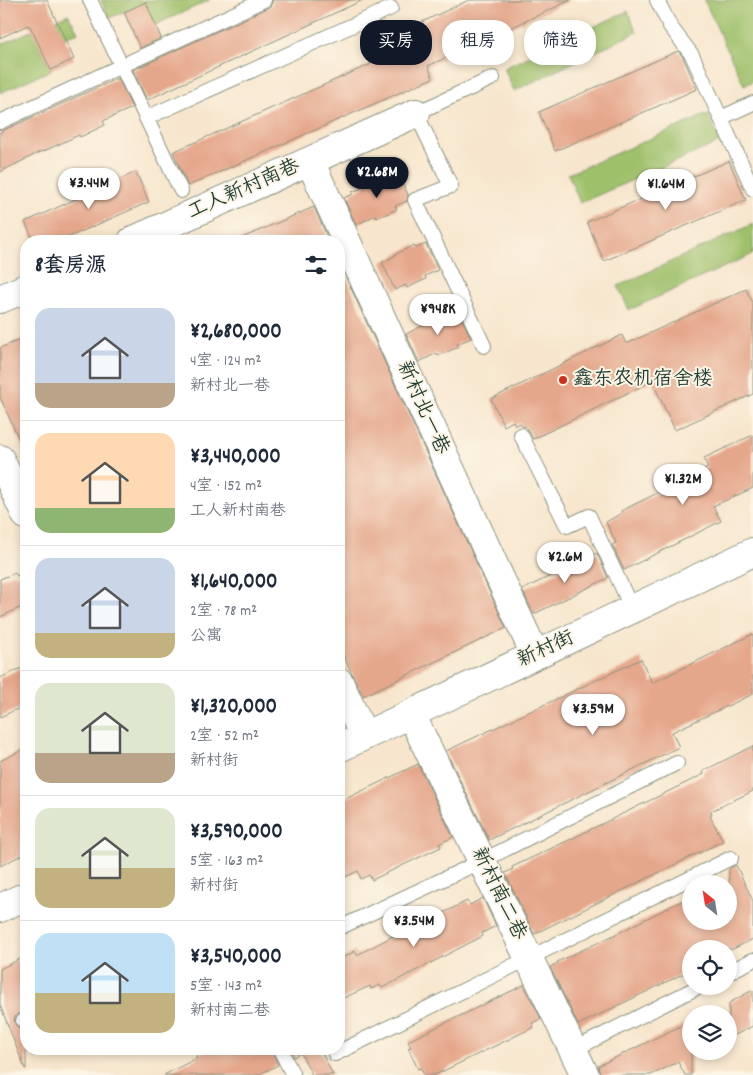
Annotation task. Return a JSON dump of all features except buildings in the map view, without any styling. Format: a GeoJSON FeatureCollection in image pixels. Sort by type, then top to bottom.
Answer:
{"type":"FeatureCollection","features":[{"type":"Feature","properties":{"kind":"street","name":"工人新村南巷"},"geometry":{"type":"LineString","coordinates":[[145,235],[416,113]]}},
{"type":"Feature","properties":{"kind":"street","name":"新村北一巷"},"geometry":{"type":"LineString","coordinates":[[310,161],[344,235]]}},
{"type":"Feature","properties":{"kind":"street","name":"新村北一巷"},"geometry":{"type":"LineString","coordinates":[[345,238],[534,655]]}},
{"type":"Feature","properties":{"kind":"street"},"geometry":{"type":"LineString","coordinates":[[0,299],[20,291]]}},
{"type":"Feature","properties":{"kind":"street"},"geometry":{"type":"LineString","coordinates":[[0,459],[20,501]]}},
{"type":"Feature","properties":{"kind":"street","name":"新村街"},"geometry":{"type":"LineString","coordinates":[[345,745],[753,552]]}},
{"type":"Feature","properties":{"kind":"street"},"geometry":{"type":"LineString","coordinates":[[345,695],[364,736]]}},
{"type":"Feature","properties":{"kind":"street","name":"新村南二巷"},"geometry":{"type":"LineString","coordinates":[[411,714],[585,1075]]}},
{"type":"Feature","properties":{"kind":"street"},"geometry":{"type":"LineString","coordinates":[[0,908],[20,899]]}},
{"type":"Feature","properties":{"kind":"lane"},"geometry":{"type":"LineString","coordinates":[[90,0],[181,192]]}},
{"type":"Feature","properties":{"kind":"lane"},"geometry":{"type":"LineString","coordinates":[[0,122],[264,0]]}},
{"type":"Feature","properties":{"kind":"lane"},"geometry":{"type":"LineString","coordinates":[[657,0],[670,26],[692,55],[753,189]]}},
{"type":"Feature","properties":{"kind":"lane"},"geometry":{"type":"LineString","coordinates":[[146,118],[391,8]]}},
{"type":"Feature","properties":{"kind":"lane","name":"工人新村南巷"},"geometry":{"type":"LineString","coordinates":[[416,113],[493,78]]}},
{"type":"Feature","properties":{"kind":"lane"},"geometry":{"type":"LineString","coordinates":[[721,118],[753,103]]}},
{"type":"Feature","properties":{"kind":"lane"},"geometry":{"type":"LineString","coordinates":[[416,113],[451,186],[416,200],[484,346]]}},
{"type":"Feature","properties":{"kind":"lane"},"geometry":{"type":"LineString","coordinates":[[521,434],[567,526],[588,516],[632,609]]}},
{"type":"Feature","properties":{"kind":"lane"},"geometry":{"type":"LineString","coordinates":[[345,925],[482,861],[677,764]]}},
{"type":"Feature","properties":{"kind":"lane"},"geometry":{"type":"LineString","coordinates":[[345,1049],[730,858]]}},
{"type":"Feature","properties":{"kind":"lane"},"geometry":{"type":"LineString","coordinates":[[737,968],[753,960]]}},
{"type":"Feature","properties":{"kind":"lane"},"geometry":{"type":"LineString","coordinates":[[573,1050],[682,995]]}},
{"type":"Feature","properties":{"kind":"lane"},"geometry":{"type":"LineString","coordinates":[[283,1055],[293,1075]]}},
{"type":"Feature","properties":{"kind":"green space"},"geometry":{"type":"Polygon","coordinates":[[[101,0],[210,0],[155,25],[124,12],[109,18],[101,0]]]}},
{"type":"Feature","properties":{"kind":"green space"},"geometry":{"type":"Polygon","coordinates":[[[704,0],[753,0],[753,81],[744,85],[704,0]]]}},
{"type":"Feature","properties":{"kind":"green space"},"geometry":{"type":"Polygon","coordinates":[[[628,11],[637,32],[596,52],[596,26],[628,11]]]}},
{"type":"Feature","properties":{"kind":"green space"},"geometry":{"type":"Polygon","coordinates":[[[68,14],[78,32],[41,50],[51,70],[0,93],[0,45],[68,14]]]}},
{"type":"Feature","properties":{"kind":"green space"},"geometry":{"type":"Polygon","coordinates":[[[524,59],[524,65],[568,65],[514,91],[504,68],[524,59]]]}},
{"type":"Feature","properties":{"kind":"green space"},"geometry":{"type":"Polygon","coordinates":[[[708,114],[720,142],[580,203],[568,174],[708,114]]]}},
{"type":"Feature","properties":{"kind":"green space"},"geometry":{"type":"Polygon","coordinates":[[[753,224],[753,254],[629,310],[618,286],[753,224]]]}},
{"type":"Feature","properties":{"kind":"place","name":"鑫东农机宿舍楼"},"geometry":{"type":"Point","coordinates":[563,380]}}]}
